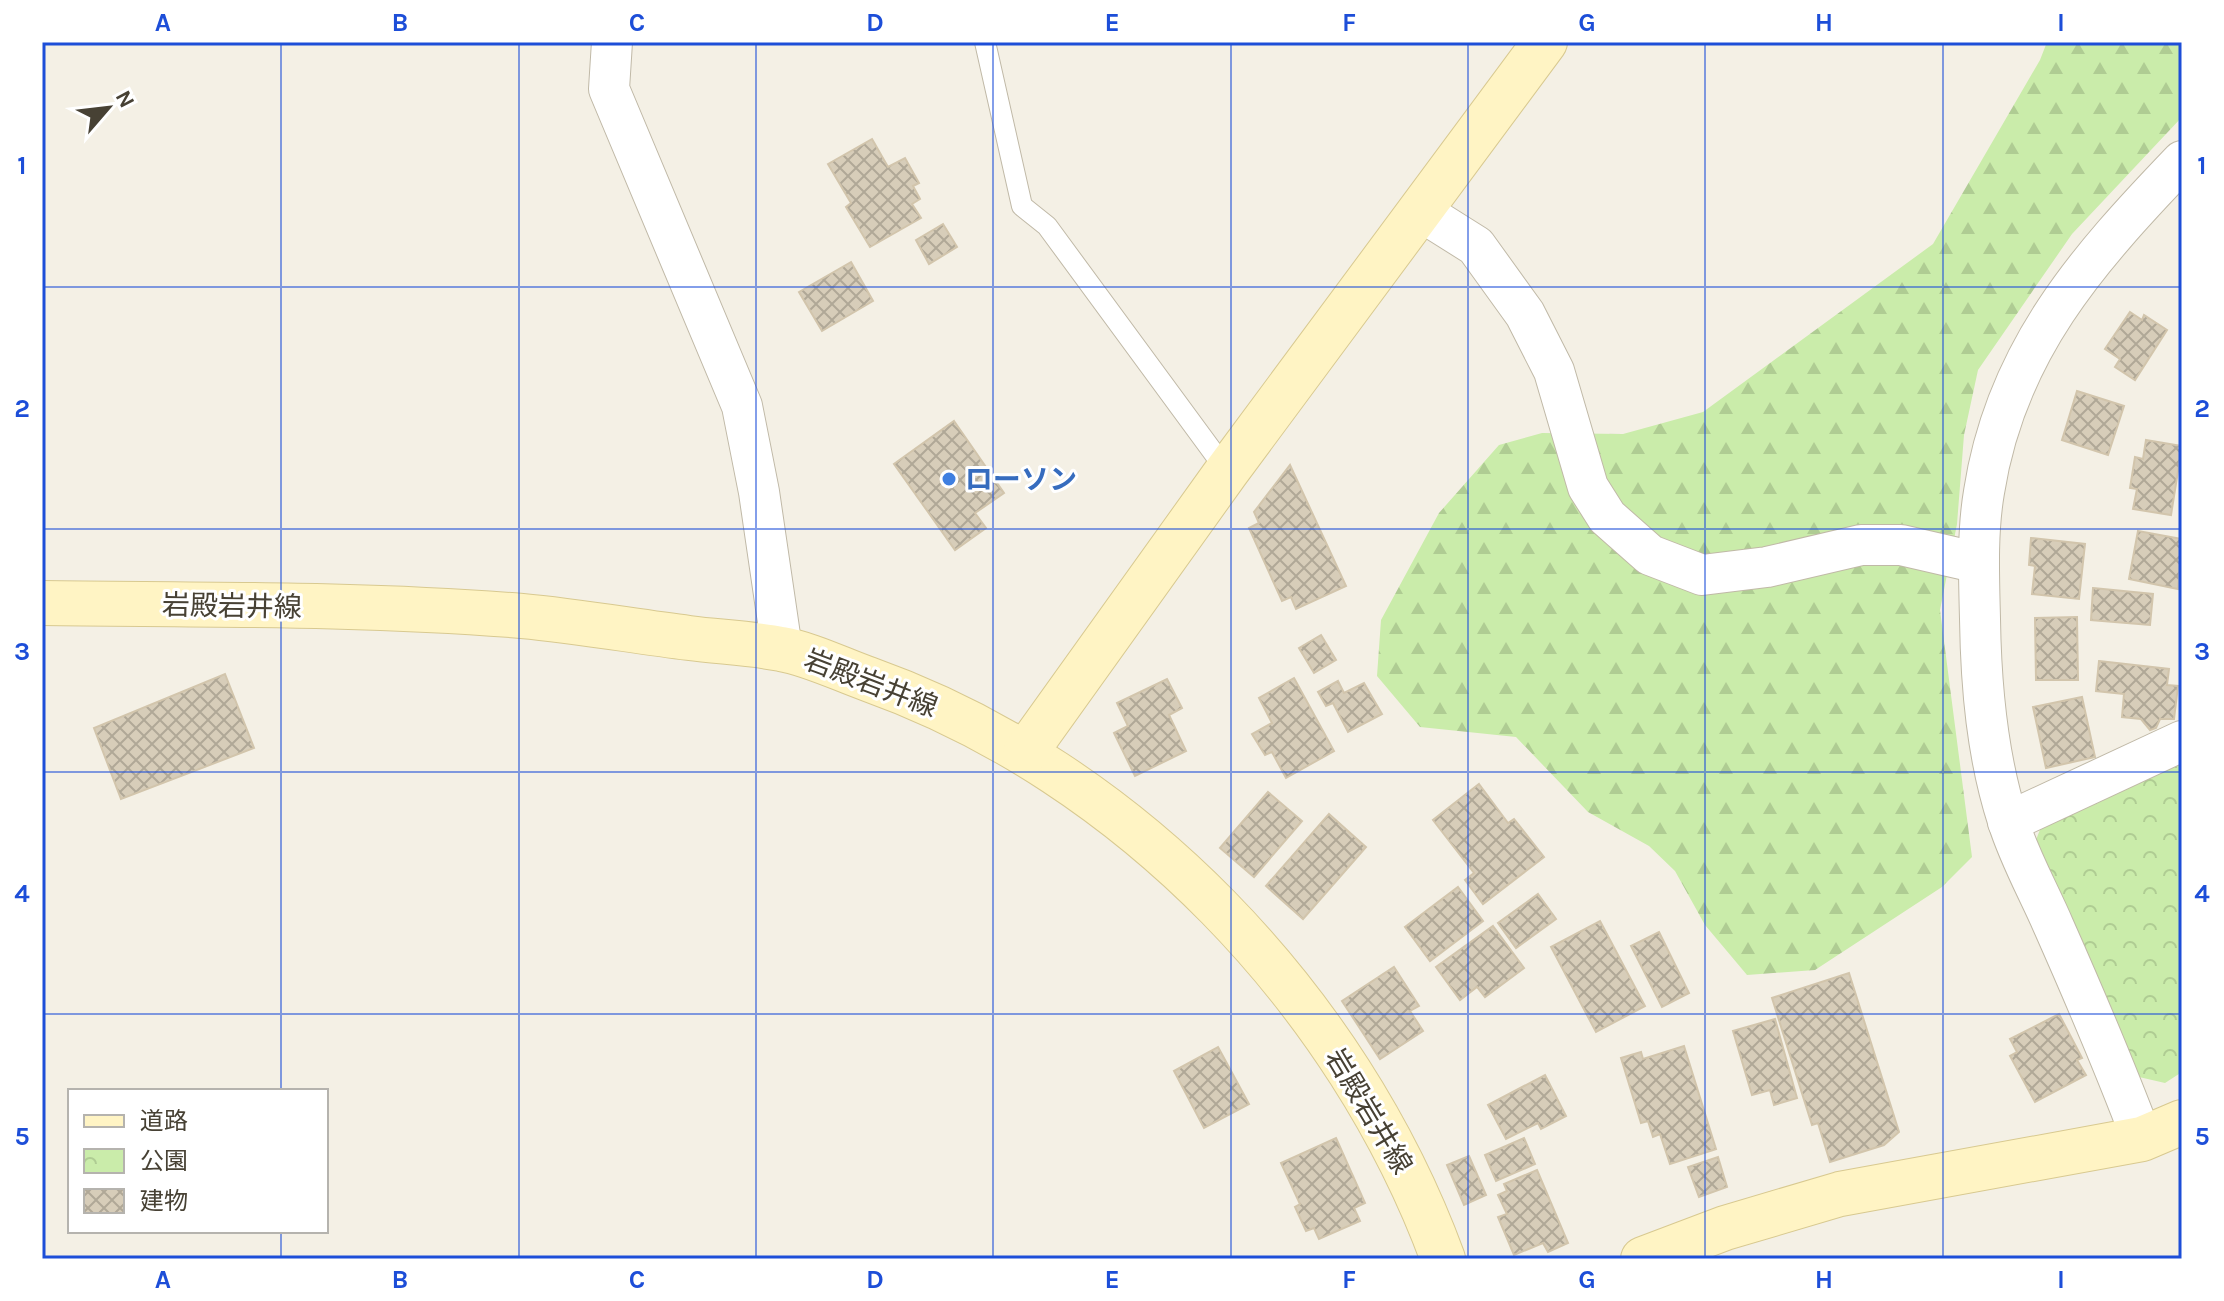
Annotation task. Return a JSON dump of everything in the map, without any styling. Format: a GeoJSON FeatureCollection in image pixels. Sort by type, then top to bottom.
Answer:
{"type":"FeatureCollection","features":[{"type":"Feature","properties":{"kind":"main road"},"geometry":{"type":"LineString","coordinates":[[1025,753],[1227,471],[1422,212],[1545,42]]}},
{"type":"Feature","properties":{"kind":"main road","name":"岩殿岩井線"},"geometry":{"type":"LineString","coordinates":[[42,603],[522,616],[782,649],[911,695],[1025,753],[1140,836],[1204,893],[1242,934],[1360,1086],[1413,1186],[1443,1259]]}},
{"type":"Feature","properties":{"kind":"main road"},"geometry":{"type":"LineString","coordinates":[[1643,1259],[1725,1228],[1840,1194],[2142,1139],[2182,1122]]}},
{"type":"Feature","properties":{"kind":"street"},"geometry":{"type":"LineString","coordinates":[[612,42],[609,89],[742,406],[759,492],[782,649]]}},
{"type":"Feature","properties":{"kind":"street"},"geometry":{"type":"LineString","coordinates":[[2142,1139],[2111,1056],[2008,822],[1981,695],[1979,563],[1984,493],[2000,421],[2023,366],[2051,315],[2107,239],[2182,161]]}},
{"type":"Feature","properties":{"kind":"street"},"geometry":{"type":"LineString","coordinates":[[1422,212],[1476,246],[1525,314],[1554,371],[1588,487],[1607,517],[1650,555],[1702,575],[1767,567],[1861,545],[1901,545],[1979,563]]}},
{"type":"Feature","properties":{"kind":"street"},"geometry":{"type":"LineString","coordinates":[[2008,822],[2182,741]]}},
{"type":"Feature","properties":{"kind":"lane"},"geometry":{"type":"LineString","coordinates":[[985,42],[1022,206],[1047,226],[1227,471]]}},
{"type":"Feature","properties":{"kind":"green space"},"geometry":{"type":"Polygon","coordinates":[[[2047,42],[2182,42],[2182,117],[2072,234],[1978,370],[1964,435],[1957,524],[1940,610],[1972,857],[1942,887],[1815,970],[1747,975],[1705,925],[1675,871],[1649,846],[1588,812],[1516,737],[1420,727],[1377,676],[1381,620],[1439,513],[1499,445],[1542,433],[1623,434],[1703,412],[1933,244],[2040,60],[2047,42]]]}},
{"type":"Feature","properties":{"kind":"green space"},"geometry":{"type":"Polygon","coordinates":[[[2182,756],[2182,1072],[2165,1083],[2139,1077],[2034,845],[2041,827],[2182,756]]]}},
{"type":"Feature","properties":{"kind":"building"},"geometry":{"type":"Polygon","coordinates":[[[872,139],[888,167],[905,158],[919,183],[913,186],[920,199],[912,204],[921,218],[870,247],[846,207],[851,203],[828,164],[872,139]]]}},
{"type":"Feature","properties":{"kind":"building"},"geometry":{"type":"Polygon","coordinates":[[[943,224],[957,247],[929,264],[916,240],[943,224]]]}},
{"type":"Feature","properties":{"kind":"building"},"geometry":{"type":"Polygon","coordinates":[[[851,262],[873,301],[822,331],[799,292],[851,262]]]}},
{"type":"Feature","properties":{"kind":"building"},"geometry":{"type":"Polygon","coordinates":[[[2130,312],[2142,320],[2144,315],[2167,330],[2135,380],[2115,367],[2120,359],[2105,349],[2130,312]]]}},
{"type":"Feature","properties":{"kind":"building"},"geometry":{"type":"Polygon","coordinates":[[[2077,391],[2124,406],[2108,455],[2062,440],[2077,391]]]}},
{"type":"Feature","properties":{"kind":"building","name":"ローソン"},"geometry":{"type":"Polygon","coordinates":[[[954,421],[1004,493],[975,513],[986,528],[955,550],[894,464],[954,421]]]}},
{"type":"Feature","properties":{"kind":"building"},"geometry":{"type":"Polygon","coordinates":[[[2146,440],[2182,446],[2171,515],[2133,509],[2137,489],[2130,488],[2135,457],[2143,459],[2146,440]]]}},
{"type":"Feature","properties":{"kind":"building"},"geometry":{"type":"Polygon","coordinates":[[[1290,465],[1346,586],[1296,609],[1291,597],[1282,601],[1249,528],[1259,523],[1254,512],[1290,465]]]}},
{"type":"Feature","properties":{"kind":"building"},"geometry":{"type":"Polygon","coordinates":[[[2138,531],[2182,539],[2178,589],[2129,579],[2138,531]]]}},
{"type":"Feature","properties":{"kind":"building"},"geometry":{"type":"Polygon","coordinates":[[[2031,538],[2085,544],[2079,599],[2032,594],[2035,566],[2029,565],[2031,538]]]}},
{"type":"Feature","properties":{"kind":"building"},"geometry":{"type":"Polygon","coordinates":[[[2093,588],[2153,594],[2150,625],[2091,620],[2093,588]]]}},
{"type":"Feature","properties":{"kind":"building"},"geometry":{"type":"Polygon","coordinates":[[[2077,617],[2078,680],[2036,680],[2035,618],[2077,617]]]}},
{"type":"Feature","properties":{"kind":"building"},"geometry":{"type":"Polygon","coordinates":[[[1321,635],[1336,660],[1314,673],[1299,648],[1321,635]]]}},
{"type":"Feature","properties":{"kind":"building"},"geometry":{"type":"Polygon","coordinates":[[[2099,661],[2169,669],[2167,685],[2178,686],[2174,719],[2160,719],[2156,728],[2150,730],[2141,719],[2122,717],[2124,694],[2096,691],[2099,661]]]}},
{"type":"Feature","properties":{"kind":"building"},"geometry":{"type":"Polygon","coordinates":[[[225,674],[254,748],[121,799],[94,728],[225,674]]]}},
{"type":"Feature","properties":{"kind":"building"},"geometry":{"type":"Polygon","coordinates":[[[1294,678],[1334,751],[1286,778],[1272,752],[1265,755],[1252,734],[1272,723],[1259,698],[1294,678]]]}},
{"type":"Feature","properties":{"kind":"building"},"geometry":{"type":"Polygon","coordinates":[[[1167,679],[1182,708],[1169,715],[1186,751],[1135,776],[1114,733],[1128,726],[1117,703],[1167,679]]]}},
{"type":"Feature","properties":{"kind":"building"},"geometry":{"type":"Polygon","coordinates":[[[1338,681],[1344,693],[1364,683],[1382,714],[1348,732],[1333,703],[1326,706],[1318,692],[1338,681]]]}},
{"type":"Feature","properties":{"kind":"building"},"geometry":{"type":"Polygon","coordinates":[[[2082,697],[2095,757],[2046,768],[2033,707],[2082,697]]]}},
{"type":"Feature","properties":{"kind":"building"},"geometry":{"type":"Polygon","coordinates":[[[1479,784],[1508,823],[1514,819],[1544,857],[1483,904],[1465,880],[1474,873],[1433,820],[1479,784]]]}},
{"type":"Feature","properties":{"kind":"building"},"geometry":{"type":"Polygon","coordinates":[[[1268,792],[1302,821],[1254,877],[1220,848],[1268,792]]]}},
{"type":"Feature","properties":{"kind":"building"},"geometry":{"type":"Polygon","coordinates":[[[1329,814],[1366,847],[1303,919],[1266,886],[1329,814]]]}},
{"type":"Feature","properties":{"kind":"building"},"geometry":{"type":"Polygon","coordinates":[[[1458,887],[1483,921],[1430,961],[1405,927],[1458,887]]]}},
{"type":"Feature","properties":{"kind":"building"},"geometry":{"type":"Polygon","coordinates":[[[1538,894],[1556,919],[1516,948],[1498,923],[1538,894]]]}},
{"type":"Feature","properties":{"kind":"building"},"geometry":{"type":"Polygon","coordinates":[[[1600,921],[1645,1006],[1596,1032],[1551,947],[1600,921]]]}},
{"type":"Feature","properties":{"kind":"building"},"geometry":{"type":"Polygon","coordinates":[[[1493,926],[1524,968],[1485,997],[1477,987],[1460,1000],[1436,967],[1493,926]]]}},
{"type":"Feature","properties":{"kind":"building"},"geometry":{"type":"Polygon","coordinates":[[[1659,932],[1689,993],[1662,1007],[1631,946],[1659,932]]]}},
{"type":"Feature","properties":{"kind":"building"},"geometry":{"type":"Polygon","coordinates":[[[1394,967],[1419,1006],[1410,1011],[1423,1031],[1380,1059],[1342,1001],[1394,967]]]}},
{"type":"Feature","properties":{"kind":"building"},"geometry":{"type":"Polygon","coordinates":[[[1849,973],[1899,1132],[1884,1145],[1830,1162],[1818,1123],[1812,1125],[1772,998],[1849,973]]]}},
{"type":"Feature","properties":{"kind":"building"},"geometry":{"type":"Polygon","coordinates":[[[2059,1014],[2082,1058],[2077,1060],[2086,1075],[2035,1102],[2010,1056],[2017,1052],[2010,1039],[2059,1014]]]}},
{"type":"Feature","properties":{"kind":"building"},"geometry":{"type":"Polygon","coordinates":[[[1775,1019],[1797,1098],[1774,1105],[1770,1090],[1752,1095],[1733,1031],[1775,1019]]]}},
{"type":"Feature","properties":{"kind":"building"},"geometry":{"type":"Polygon","coordinates":[[[1684,1046],[1716,1149],[1670,1164],[1660,1134],[1653,1137],[1648,1121],[1641,1123],[1621,1058],[1641,1052],[1643,1059],[1684,1046]]]}},
{"type":"Feature","properties":{"kind":"building"},"geometry":{"type":"Polygon","coordinates":[[[1218,1047],[1249,1104],[1204,1128],[1174,1071],[1218,1047]]]}},
{"type":"Feature","properties":{"kind":"building"},"geometry":{"type":"Polygon","coordinates":[[[1545,1075],[1566,1116],[1541,1129],[1538,1123],[1506,1139],[1488,1105],[1545,1075]]]}},
{"type":"Feature","properties":{"kind":"building"},"geometry":{"type":"Polygon","coordinates":[[[1336,1138],[1365,1203],[1354,1208],[1360,1221],[1319,1239],[1314,1228],[1306,1231],[1295,1207],[1300,1204],[1281,1163],[1336,1138]]]}},
{"type":"Feature","properties":{"kind":"building"},"geometry":{"type":"Polygon","coordinates":[[[1524,1138],[1535,1164],[1496,1181],[1485,1155],[1524,1138]]]}},
{"type":"Feature","properties":{"kind":"building"},"geometry":{"type":"Polygon","coordinates":[[[1469,1156],[1486,1195],[1464,1205],[1447,1165],[1469,1156]]]}},
{"type":"Feature","properties":{"kind":"building"},"geometry":{"type":"Polygon","coordinates":[[[1718,1157],[1727,1187],[1699,1197],[1688,1167],[1718,1157]]]}},
{"type":"Feature","properties":{"kind":"building"},"geometry":{"type":"Polygon","coordinates":[[[1537,1170],[1568,1243],[1548,1252],[1543,1243],[1514,1255],[1498,1217],[1507,1214],[1498,1195],[1507,1191],[1504,1184],[1537,1170]]]}},
{"type":"Feature","properties":{"kind":"place","name":"ローソン"},"geometry":{"type":"Point","coordinates":[949,479]}}]}
